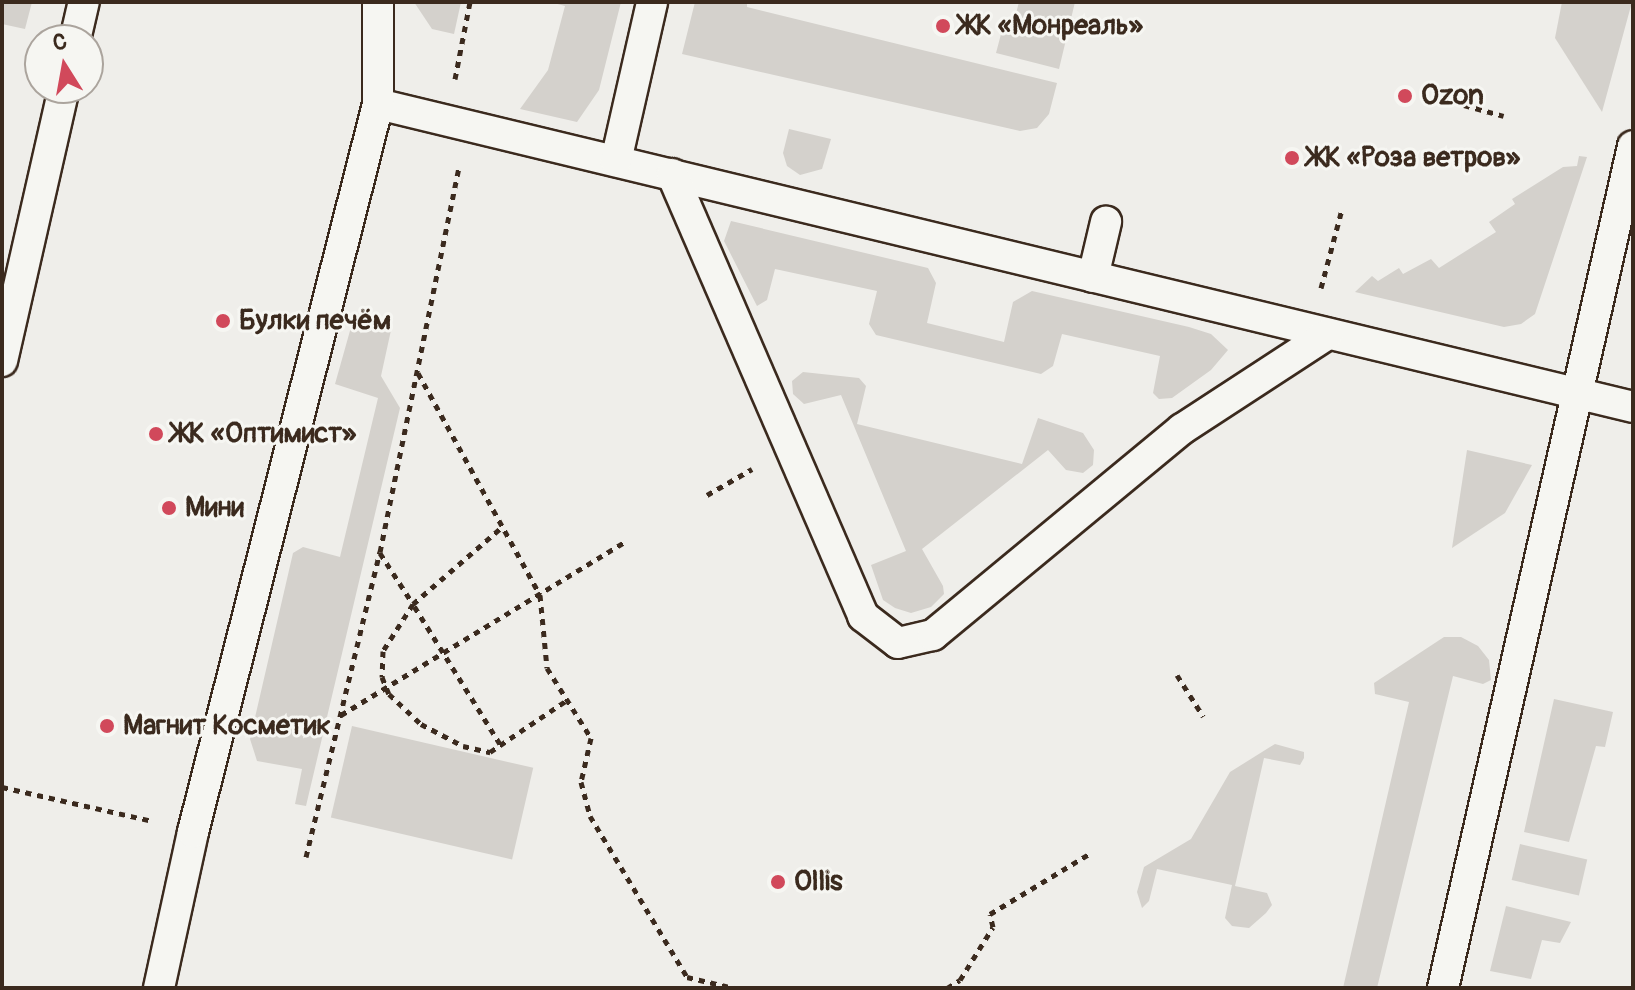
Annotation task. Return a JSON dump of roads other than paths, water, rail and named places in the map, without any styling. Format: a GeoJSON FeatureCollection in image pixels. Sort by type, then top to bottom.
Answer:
{"type":"FeatureCollection","features":[{"type":"Feature","properties":{"kind":"lane"},"geometry":{"type":"LineString","coordinates":[[79,24],[84,2]]}},
{"type":"Feature","properties":{"kind":"lane"},"geometry":{"type":"LineString","coordinates":[[159,988],[193,832],[378,104],[378,2]]}},
{"type":"Feature","properties":{"kind":"lane"},"geometry":{"type":"LineString","coordinates":[[616,161],[652,2]]}},
{"type":"Feature","properties":{"kind":"lane"},"geometry":{"type":"LineString","coordinates":[[2,361],[60,104]]}},
{"type":"Feature","properties":{"kind":"lane"},"geometry":{"type":"LineString","coordinates":[[378,104],[1633,407]]}},
{"type":"Feature","properties":{"kind":"lane"},"geometry":{"type":"LineString","coordinates":[[1443,988],[1633,146]]}},
{"type":"Feature","properties":{"kind":"lane"},"geometry":{"type":"LineString","coordinates":[[672,174],[863,616],[898,643],[933,635],[1182,429],[1328,334]]}},
{"type":"Feature","properties":{"kind":"lane"},"geometry":{"type":"LineString","coordinates":[[1093,277],[1106,222]]}},
{"type":"Feature","properties":{"kind":"place","name":"ЖК «Монреаль»"},"geometry":{"type":"Point","coordinates":[943,26]}},
{"type":"Feature","properties":{"kind":"place","name":"Ozon"},"geometry":{"type":"Point","coordinates":[1405,96]}},
{"type":"Feature","properties":{"kind":"place","name":"ЖК «Роза ветров»"},"geometry":{"type":"Point","coordinates":[1292,158]}},
{"type":"Feature","properties":{"kind":"place","name":"Булки печём"},"geometry":{"type":"Point","coordinates":[223,321]}},
{"type":"Feature","properties":{"kind":"place","name":"ЖК «Оптимист»"},"geometry":{"type":"Point","coordinates":[156,434]}},
{"type":"Feature","properties":{"kind":"place","name":"Мини"},"geometry":{"type":"Point","coordinates":[169,508]}},
{"type":"Feature","properties":{"kind":"place","name":"Магнит Косметик"},"geometry":{"type":"Point","coordinates":[107,726]}},
{"type":"Feature","properties":{"kind":"place","name":"Ollis"},"geometry":{"type":"Point","coordinates":[778,882]}}]}
